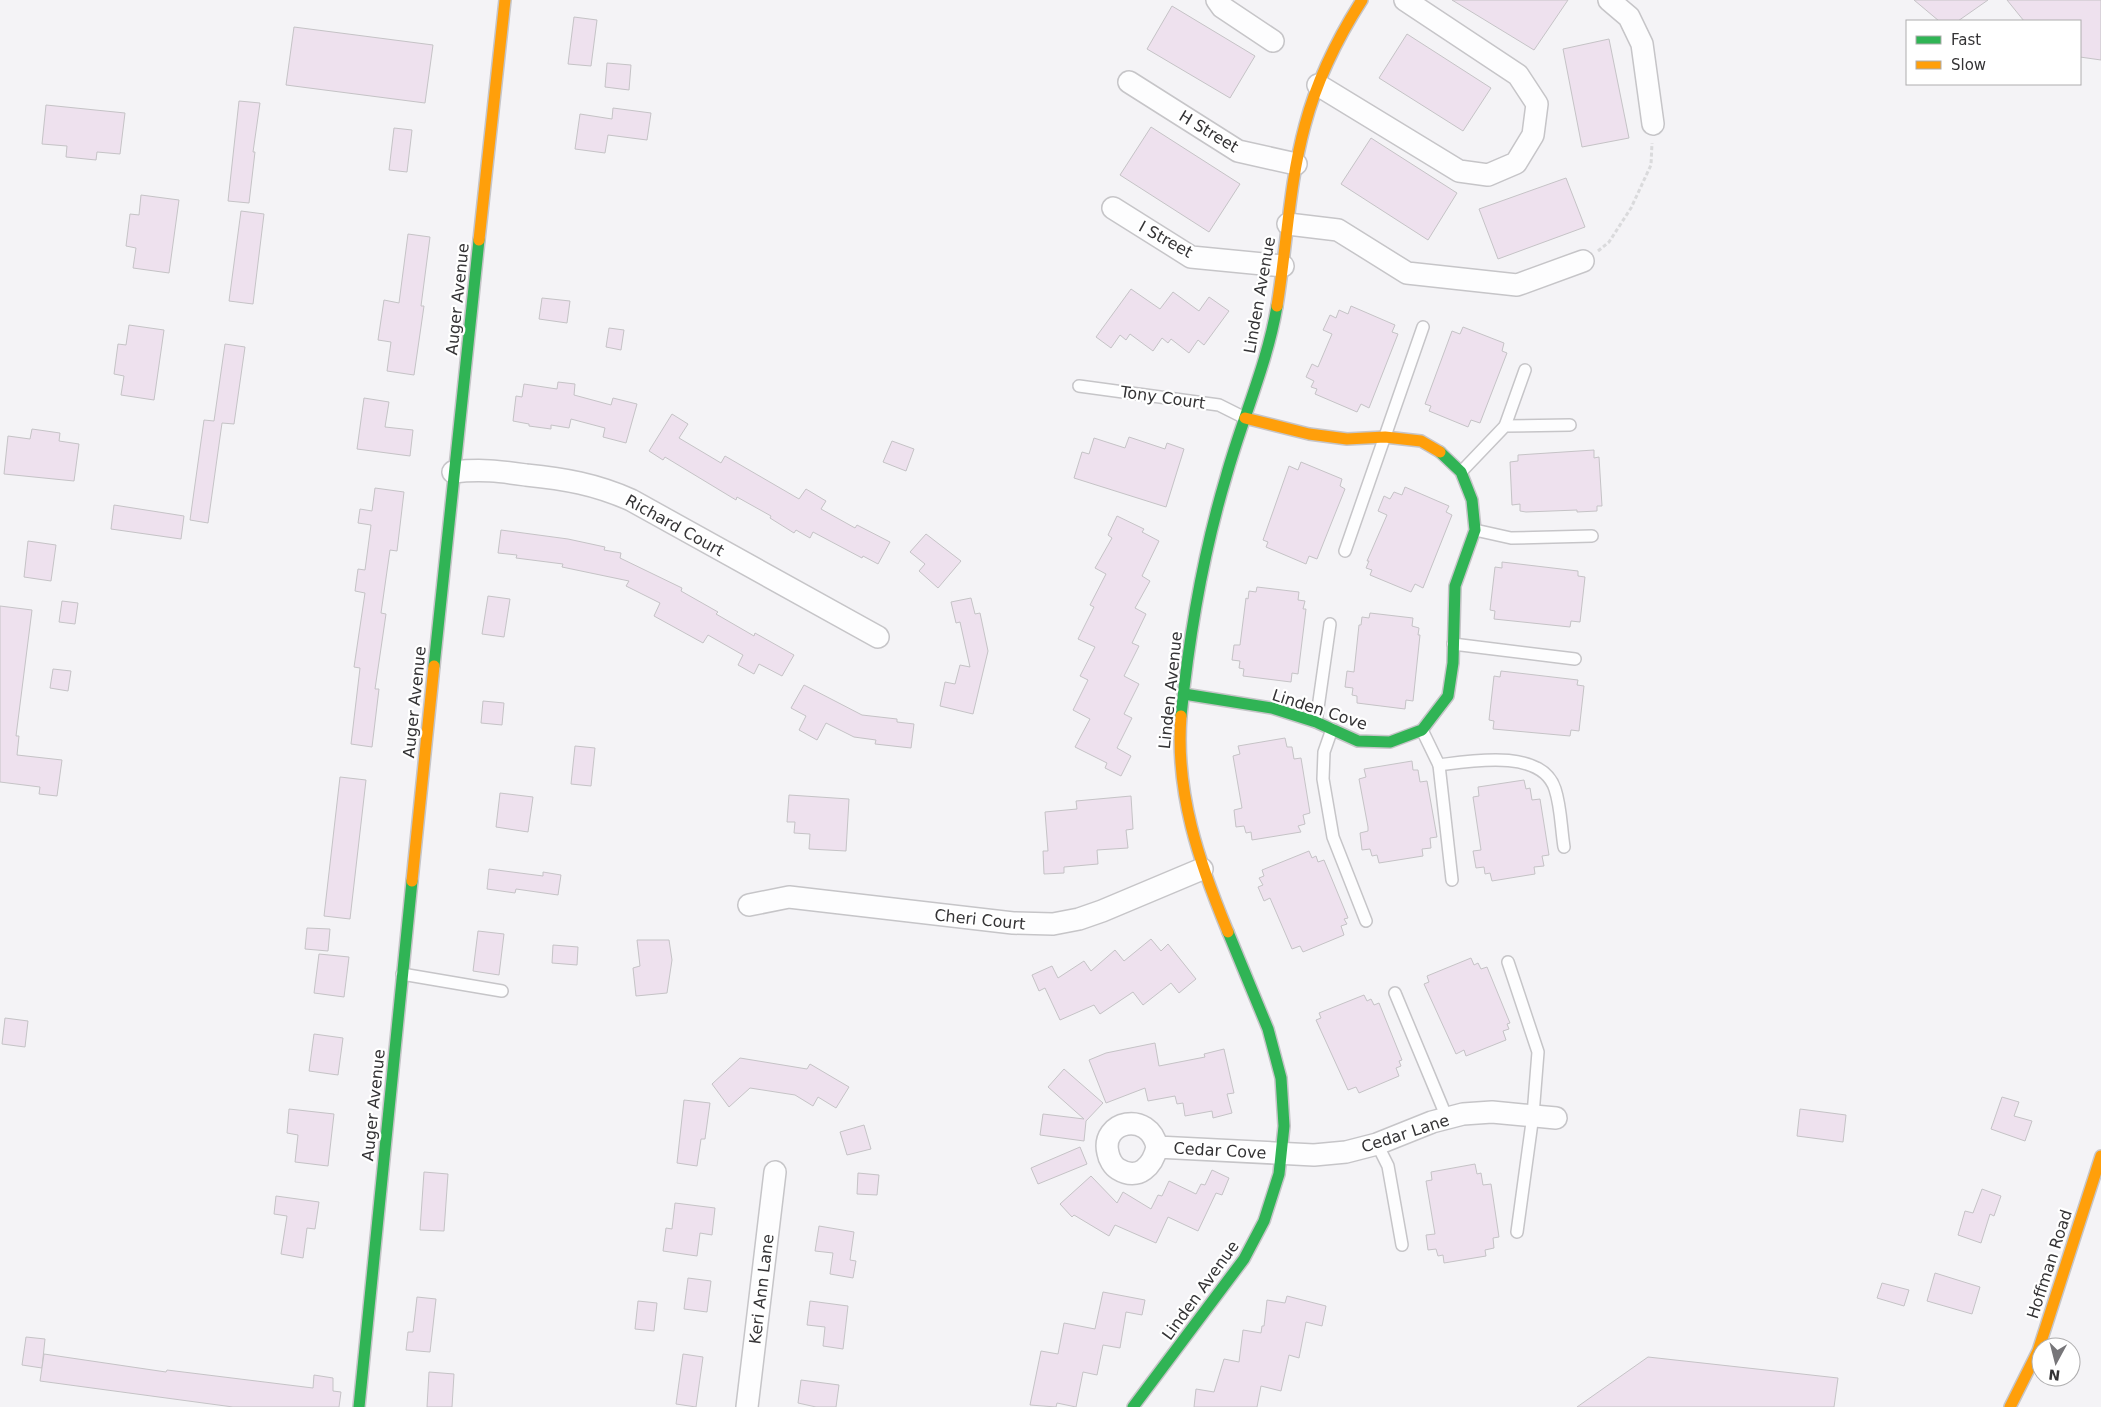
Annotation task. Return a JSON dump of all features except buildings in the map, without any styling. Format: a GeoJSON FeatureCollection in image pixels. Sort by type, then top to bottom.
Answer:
{"type":"FeatureCollection","features":[{"type":"Feature","properties":{"kind":"street","name":"Auger Avenue"},"geometry":{"type":"LineString","coordinates":[[359,1407],[453,472],[506,0]]}},
{"type":"Feature","properties":{"kind":"street"},"geometry":{"type":"LineString","coordinates":[[1217,0],[1222,7],[1273,41]]}},
{"type":"Feature","properties":{"kind":"street","name":"Linden Avenue"},"geometry":{"type":"LineString","coordinates":[[1133,1407],[1233,1276],[1252,1246],[1268,1214],[1278,1180],[1283,1153],[1284,1109],[1276,1051],[1202,869],[1191,835],[1183,797],[1180,759],[1184,694],[1203,565],[1216,507],[1263,368],[1275,319],[1300,142],[1318,85],[1346,24],[1362,0]]}},
{"type":"Feature","properties":{"kind":"street"},"geometry":{"type":"LineString","coordinates":[[1318,85],[1459,171],[1488,175],[1516,163],[1533,135],[1537,104],[1518,75],[1405,0]]}},
{"type":"Feature","properties":{"kind":"street"},"geometry":{"type":"LineString","coordinates":[[1609,0],[1629,17],[1642,44],[1653,124]]}},
{"type":"Feature","properties":{"kind":"street","name":"H Street"},"geometry":{"type":"LineString","coordinates":[[1128,82],[1238,151],[1296,164]]}},
{"type":"Feature","properties":{"kind":"street","name":"I Street"},"geometry":{"type":"LineString","coordinates":[[1114,208],[1191,257],[1283,266]]}},
{"type":"Feature","properties":{"kind":"street"},"geometry":{"type":"LineString","coordinates":[[1288,224],[1338,230],[1407,273],[1517,285],[1583,261]]}},
{"type":"Feature","properties":{"kind":"street"},"geometry":{"type":"LineString","coordinates":[[1245,418],[1309,434],[1347,439],[1385,437],[1421,441],[1445,454],[1461,472],[1472,500],[1475,530],[1456,586],[1453,663],[1448,696],[1422,730]]}},
{"type":"Feature","properties":{"kind":"street","name":"Richard Court"},"geometry":{"type":"LineString","coordinates":[[453,472],[479,469],[576,481],[609,490],[631,500],[878,637]]}},
{"type":"Feature","properties":{"kind":"street","name":"Linden Cove"},"geometry":{"type":"LineString","coordinates":[[1184,694],[1272,708],[1316,722],[1358,741],[1390,742],[1422,730]]}},
{"type":"Feature","properties":{"kind":"street","name":"Cheri Court"},"geometry":{"type":"LineString","coordinates":[[750,905],[789,897],[1013,924],[1053,924],[1079,919],[1102,911],[1202,869]]}},
{"type":"Feature","properties":{"kind":"street","name":"Cedar Lane"},"geometry":{"type":"LineString","coordinates":[[1283,1153],[1314,1155],[1346,1152],[1377,1144],[1432,1122],[1463,1114],[1492,1112],[1556,1118]]}},
{"type":"Feature","properties":{"kind":"street","name":"Cedar Cove"},"geometry":{"type":"LineString","coordinates":[[1157,1147],[1283,1153]]}},
{"type":"Feature","properties":{"kind":"street","name":"Hoffman Road"},"geometry":{"type":"LineString","coordinates":[[2010,1407],[2038,1351],[2101,1156]]}},
{"type":"Feature","properties":{"kind":"street","name":"Keri Ann Lane"},"geometry":{"type":"LineString","coordinates":[[747,1407],[775,1172]]}},
{"type":"Feature","properties":{"kind":"lane"},"geometry":{"type":"LineString","coordinates":[[1345,551],[1423,327]]}},
{"type":"Feature","properties":{"kind":"lane"},"geometry":{"type":"LineString","coordinates":[[1461,472],[1505,426],[1526,370]]}},
{"type":"Feature","properties":{"kind":"lane","name":"Tony Court"},"geometry":{"type":"LineString","coordinates":[[1078,386],[1219,405],[1245,418]]}},
{"type":"Feature","properties":{"kind":"lane"},"geometry":{"type":"LineString","coordinates":[[1505,426],[1570,425]]}},
{"type":"Feature","properties":{"kind":"lane"},"geometry":{"type":"LineString","coordinates":[[1475,530],[1511,538],[1592,536]]}},
{"type":"Feature","properties":{"kind":"lane"},"geometry":{"type":"LineString","coordinates":[[1316,722],[1330,624]]}},
{"type":"Feature","properties":{"kind":"lane"},"geometry":{"type":"LineString","coordinates":[[1453,644],[1574,659]]}},
{"type":"Feature","properties":{"kind":"lane"},"geometry":{"type":"LineString","coordinates":[[1332,729],[1324,752],[1322,779],[1333,838],[1366,921]]}},
{"type":"Feature","properties":{"kind":"lane"},"geometry":{"type":"LineString","coordinates":[[1422,730],[1439,765],[1452,880]]}},
{"type":"Feature","properties":{"kind":"lane"},"geometry":{"type":"LineString","coordinates":[[1439,765],[1485,759],[1530,764],[1547,774],[1555,788],[1564,847]]}},
{"type":"Feature","properties":{"kind":"lane"},"geometry":{"type":"LineString","coordinates":[[1508,962],[1538,1052],[1533,1115],[1518,1232]]}},
{"type":"Feature","properties":{"kind":"lane"},"geometry":{"type":"LineString","coordinates":[[402,974],[502,991]]}},
{"type":"Feature","properties":{"kind":"lane"},"geometry":{"type":"LineString","coordinates":[[1396,993],[1447,1118]]}},
{"type":"Feature","properties":{"kind":"lane"},"geometry":{"type":"LineString","coordinates":[[1377,1144],[1388,1166],[1402,1245]]}},
{"type":"Feature","properties":{"kind":"path"},"geometry":{"type":"LineString","coordinates":[[1583,261],[1609,242],[1631,208],[1651,165],[1653,124]]}},
{"type":"Feature","properties":{"kind":"traffic: fast"},"geometry":{"type":"LineString","coordinates":[[434,666],[479,240]]}},
{"type":"Feature","properties":{"kind":"traffic: fast"},"geometry":{"type":"LineString","coordinates":[[1181,716],[1188,656],[1210,536],[1232,455],[1261,371],[1277,306]]}},
{"type":"Feature","properties":{"kind":"traffic: fast"},"geometry":{"type":"LineString","coordinates":[[1184,694],[1272,708],[1316,722],[1358,741],[1390,742],[1422,730],[1448,696],[1453,663],[1455,586],[1475,530],[1472,500],[1461,472],[1440,452]]}},
{"type":"Feature","properties":{"kind":"traffic: fast"},"geometry":{"type":"LineString","coordinates":[[359,1407],[412,881]]}},
{"type":"Feature","properties":{"kind":"traffic: fast"},"geometry":{"type":"LineString","coordinates":[[1133,1407],[1244,1259],[1264,1221],[1279,1174],[1284,1126],[1281,1078],[1268,1029],[1228,932]]}},
{"type":"Feature","properties":{"kind":"traffic: slow"},"geometry":{"type":"LineString","coordinates":[[479,240],[505,0]]}},
{"type":"Feature","properties":{"kind":"traffic: slow"},"geometry":{"type":"LineString","coordinates":[[1277,306],[1295,170],[1305,125],[1315,92],[1329,60],[1362,0]]}},
{"type":"Feature","properties":{"kind":"traffic: slow"},"geometry":{"type":"LineString","coordinates":[[1245,418],[1309,434],[1347,439],[1385,437],[1421,441],[1440,452]]}},
{"type":"Feature","properties":{"kind":"traffic: slow"},"geometry":{"type":"LineString","coordinates":[[412,881],[434,666]]}},
{"type":"Feature","properties":{"kind":"traffic: slow"},"geometry":{"type":"LineString","coordinates":[[1181,716],[1180,745],[1182,772],[1191,827],[1208,880],[1228,932]]}},
{"type":"Feature","properties":{"kind":"traffic: slow"},"geometry":{"type":"LineString","coordinates":[[2010,1407],[2038,1351],[2101,1156]]}}]}
